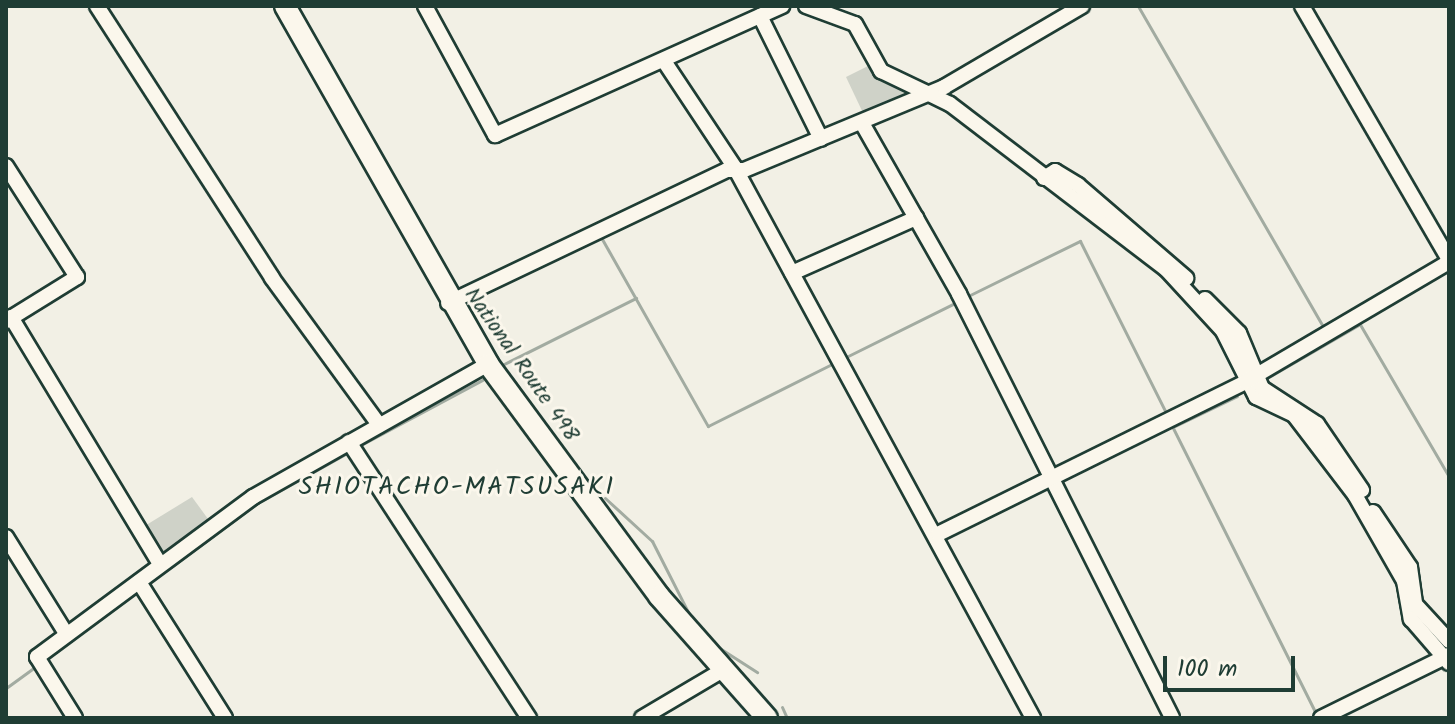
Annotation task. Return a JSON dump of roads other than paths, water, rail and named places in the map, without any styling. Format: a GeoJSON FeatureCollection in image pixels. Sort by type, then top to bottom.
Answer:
{"type":"FeatureCollection","features":[{"type":"Feature","properties":{"kind":"highway","name":"National Route 498"},"geometry":{"type":"LineString","coordinates":[[285,6],[448,303],[488,364],[659,596],[767,718]]}},
{"type":"Feature","properties":{"kind":"street"},"geometry":{"type":"LineString","coordinates":[[97,6],[272,278],[379,425]]}},
{"type":"Feature","properties":{"kind":"street"},"geometry":{"type":"LineString","coordinates":[[425,6],[495,135],[666,64],[782,6]]}},
{"type":"Feature","properties":{"kind":"street"},"geometry":{"type":"LineString","coordinates":[[806,6],[855,24],[881,71],[937,89],[1049,175],[1172,262],[1239,333],[1250,379],[1305,426],[1398,569],[1411,619],[1449,654],[1321,718]]}},
{"type":"Feature","properties":{"kind":"street"},"geometry":{"type":"LineString","coordinates":[[448,303],[735,168],[862,123],[937,89],[1082,6]]}},
{"type":"Feature","properties":{"kind":"street"},"geometry":{"type":"LineString","coordinates":[[938,534],[1250,379],[1449,261],[1302,6]]}},
{"type":"Feature","properties":{"kind":"street"},"geometry":{"type":"LineString","coordinates":[[760,16],[821,139]]}},
{"type":"Feature","properties":{"kind":"street"},"geometry":{"type":"LineString","coordinates":[[666,64],[735,168],[938,534],[1033,718]]}},
{"type":"Feature","properties":{"kind":"street"},"geometry":{"type":"LineString","coordinates":[[862,123],[962,299],[1172,718]]}},
{"type":"Feature","properties":{"kind":"street"},"geometry":{"type":"LineString","coordinates":[[6,166],[77,277],[9,319],[160,564]]}},
{"type":"Feature","properties":{"kind":"street"},"geometry":{"type":"LineString","coordinates":[[792,273],[916,218]]}},
{"type":"Feature","properties":{"kind":"street"},"geometry":{"type":"LineString","coordinates":[[75,718],[39,662],[67,635],[142,588],[160,564],[253,497],[352,448],[379,425],[488,364]]}},
{"type":"Feature","properties":{"kind":"street"},"geometry":{"type":"LineString","coordinates":[[352,448],[529,718]]}},
{"type":"Feature","properties":{"kind":"street"},"geometry":{"type":"LineString","coordinates":[[6,537],[67,635]]}},
{"type":"Feature","properties":{"kind":"street"},"geometry":{"type":"LineString","coordinates":[[142,588],[225,718]]}},
{"type":"Feature","properties":{"kind":"street"},"geometry":{"type":"LineString","coordinates":[[642,718],[723,670]]}},
{"type":"Feature","properties":{"kind":"waterway"},"geometry":{"type":"LineString","coordinates":[[1138,6],[1323,326],[1352,311]]}},
{"type":"Feature","properties":{"kind":"waterway"},"geometry":{"type":"LineString","coordinates":[[908,76],[934,87]]}},
{"type":"Feature","properties":{"kind":"waterway"},"geometry":{"type":"LineString","coordinates":[[602,239],[708,426],[836,362]]}},
{"type":"Feature","properties":{"kind":"waterway"},"geometry":{"type":"LineString","coordinates":[[968,296],[1080,241],[1167,415]]}},
{"type":"Feature","properties":{"kind":"waterway"},"geometry":{"type":"LineString","coordinates":[[502,365],[636,298]]}},
{"type":"Feature","properties":{"kind":"waterway"},"geometry":{"type":"LineString","coordinates":[[842,359],[957,302]]}},
{"type":"Feature","properties":{"kind":"waterway"},"geometry":{"type":"LineString","coordinates":[[1358,321],[1449,477]]}},
{"type":"Feature","properties":{"kind":"waterway"},"geometry":{"type":"LineString","coordinates":[[1265,379],[1360,324]]}},
{"type":"Feature","properties":{"kind":"waterway"},"geometry":{"type":"LineString","coordinates":[[512,378],[540,417]]}},
{"type":"Feature","properties":{"kind":"waterway"},"geometry":{"type":"LineString","coordinates":[[359,446],[482,380]]}},
{"type":"Feature","properties":{"kind":"waterway"},"geometry":{"type":"LineString","coordinates":[[1173,427],[1237,396]]}},
{"type":"Feature","properties":{"kind":"waterway"},"geometry":{"type":"LineString","coordinates":[[1170,422],[1315,712]]}},
{"type":"Feature","properties":{"kind":"waterway"},"geometry":{"type":"LineString","coordinates":[[547,426],[560,444]]}},
{"type":"Feature","properties":{"kind":"waterway"},"geometry":{"type":"LineString","coordinates":[[171,567],[256,504],[349,452]]}},
{"type":"Feature","properties":{"kind":"waterway"},"geometry":{"type":"LineString","coordinates":[[568,455],[593,489]]}},
{"type":"Feature","properties":{"kind":"waterway"},"geometry":{"type":"LineString","coordinates":[[605,498],[652,541],[690,616]]}},
{"type":"Feature","properties":{"kind":"waterway"},"geometry":{"type":"LineString","coordinates":[[721,649],[757,672]]}},
{"type":"Feature","properties":{"kind":"waterway"},"geometry":{"type":"LineString","coordinates":[[6,688],[36,666]]}},
{"type":"Feature","properties":{"kind":"waterway"},"geometry":{"type":"LineString","coordinates":[[782,707],[787,718]]}},
{"type":"Feature","properties":{"kind":"district","name":"SHIOTACHO-MATSUSAKI"},"geometry":{"type":"Point","coordinates":[457,488]}}]}
